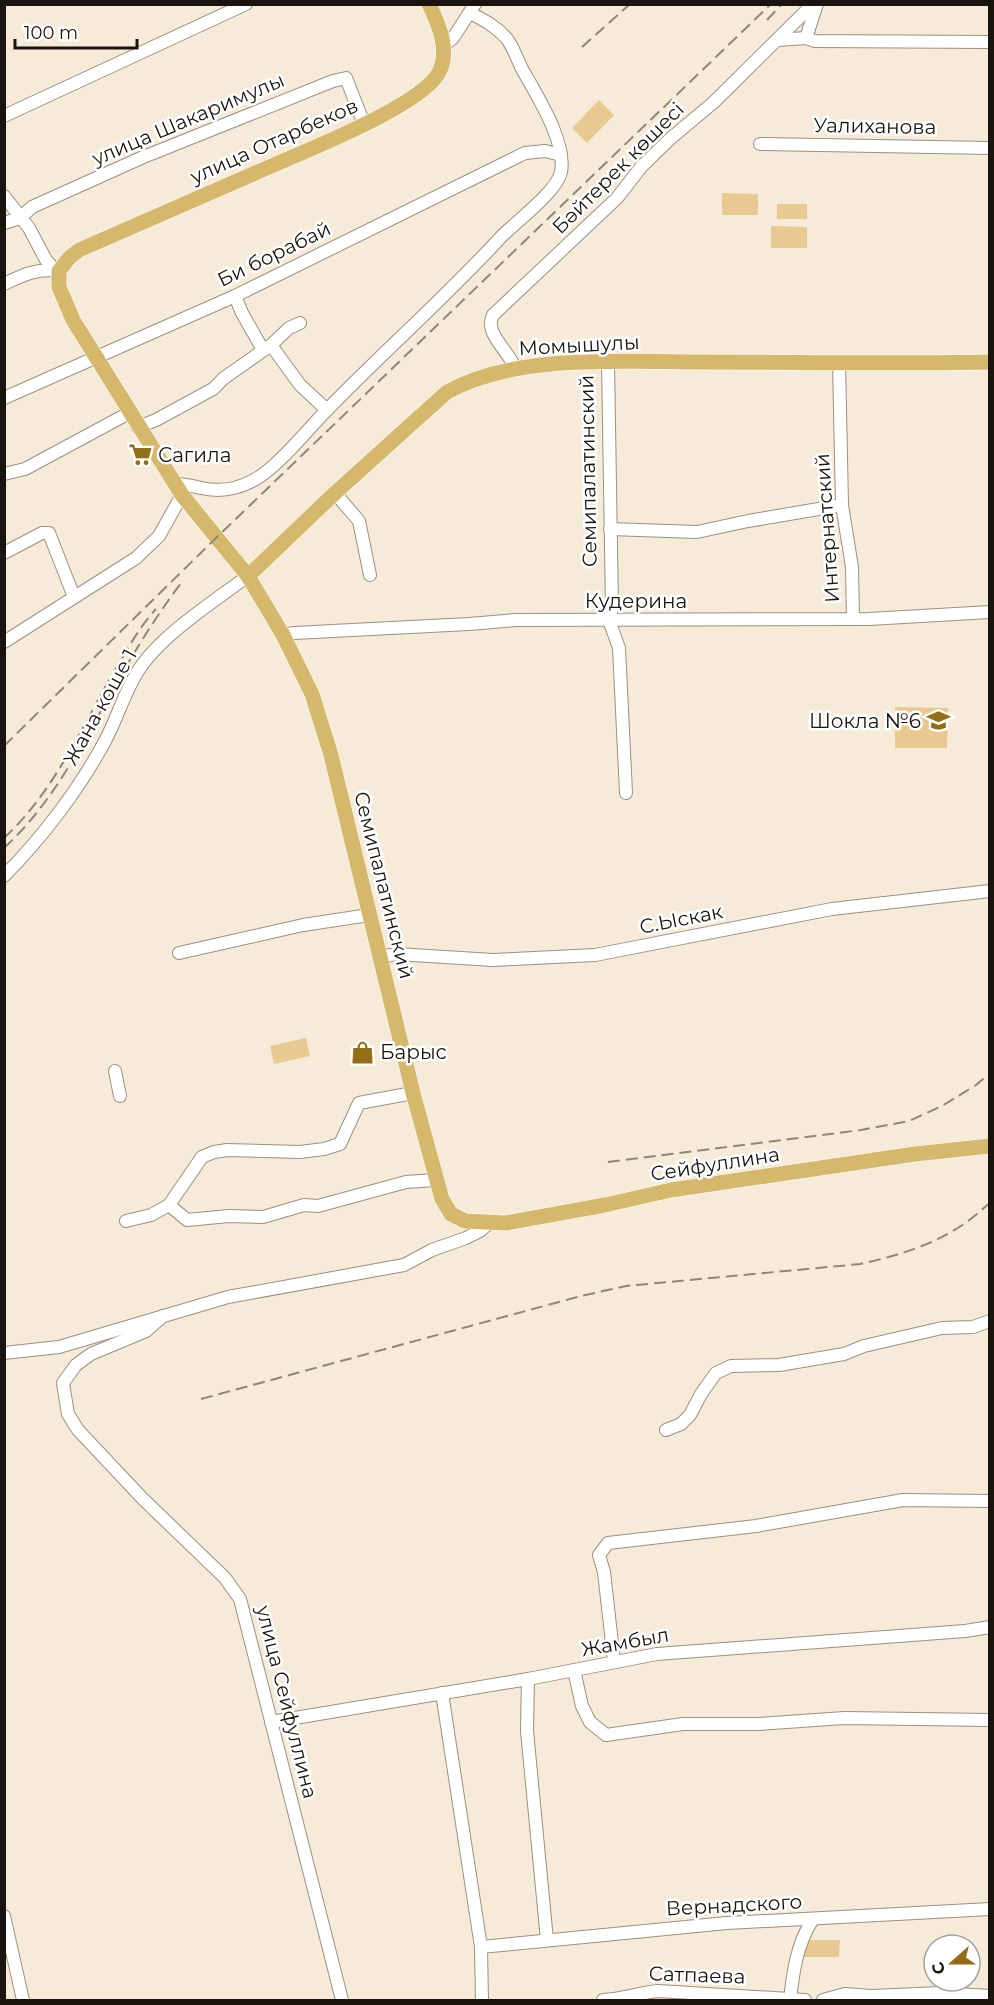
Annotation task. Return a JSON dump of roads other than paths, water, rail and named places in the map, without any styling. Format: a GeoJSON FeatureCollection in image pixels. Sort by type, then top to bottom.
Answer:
{"type":"FeatureCollection","features":[{"type":"Feature","properties":{"kind":"main road","name":"улица Отарбеков"},"geometry":{"type":"LineString","coordinates":[[57,271],[79,250],[364,124],[424,90],[438,74],[443,57],[439,26],[429,4]]}},
{"type":"Feature","properties":{"kind":"main road","name":"Семипалатинский"},"geometry":{"type":"LineString","coordinates":[[57,271],[62,297],[95,357],[178,490],[248,576],[283,635],[312,694],[331,755],[435,1180],[451,1214]]}},
{"type":"Feature","properties":{"kind":"main road","name":"Момышулы"},"geometry":{"type":"LineString","coordinates":[[248,576],[335,493],[447,392],[464,382],[515,369],[608,362],[990,362]]}},
{"type":"Feature","properties":{"kind":"main road","name":"Сейфуллина"},"geometry":{"type":"LineString","coordinates":[[451,1214],[465,1221],[488,1224],[506,1223],[683,1189],[915,1154],[990,1146]]}},
{"type":"Feature","properties":{"kind":"street"},"geometry":{"type":"LineString","coordinates":[[4,116],[246,4]]}},
{"type":"Feature","properties":{"kind":"street"},"geometry":{"type":"LineString","coordinates":[[806,38],[815,4]]}},
{"type":"Feature","properties":{"kind":"street","name":"Бәйтерек көшесі"},"geometry":{"type":"LineString","coordinates":[[515,369],[513,361],[491,328],[493,315],[617,198],[642,166],[714,102],[815,4]]}},
{"type":"Feature","properties":{"kind":"street"},"geometry":{"type":"LineString","coordinates":[[4,642],[136,558],[159,536],[178,490],[185,484],[202,488],[236,488],[256,479],[282,456],[558,182],[562,171],[561,155],[545,107],[508,40],[473,9],[453,38],[443,46]]}},
{"type":"Feature","properties":{"kind":"street"},"geometry":{"type":"LineString","coordinates":[[777,40],[806,38],[814,42],[990,42]]}},
{"type":"Feature","properties":{"kind":"street","name":"улица Шакаримулы"},"geometry":{"type":"LineString","coordinates":[[4,223],[20,218],[32,207],[141,158],[333,81],[346,78],[364,124]]}},
{"type":"Feature","properties":{"kind":"street","name":"Уалиханова"},"geometry":{"type":"LineString","coordinates":[[760,144],[990,148]]}},
{"type":"Feature","properties":{"kind":"street","name":"Би борабай"},"geometry":{"type":"LineString","coordinates":[[4,398],[235,296],[525,153],[545,151],[561,155]]}},
{"type":"Feature","properties":{"kind":"street"},"geometry":{"type":"LineString","coordinates":[[4,196],[29,228],[46,260],[57,271]]}},
{"type":"Feature","properties":{"kind":"street"},"geometry":{"type":"LineString","coordinates":[[4,284],[31,272],[57,271]]}},
{"type":"Feature","properties":{"kind":"street"},"geometry":{"type":"LineString","coordinates":[[235,296],[242,313],[267,348],[300,385],[327,410]]}},
{"type":"Feature","properties":{"kind":"street"},"geometry":{"type":"LineString","coordinates":[[138,427],[156,420],[213,389],[224,378],[267,348],[288,328],[300,323]]}},
{"type":"Feature","properties":{"kind":"street","name":"Семипалатинский"},"geometry":{"type":"LineString","coordinates":[[608,362],[612,608],[609,620],[619,648],[626,793]]}},
{"type":"Feature","properties":{"kind":"street","name":"Интернатский"},"geometry":{"type":"LineString","coordinates":[[839,362],[842,506],[852,567],[853,619]]}},
{"type":"Feature","properties":{"kind":"street"},"geometry":{"type":"LineString","coordinates":[[4,474],[25,469],[129,413]]}},
{"type":"Feature","properties":{"kind":"street"},"geometry":{"type":"LineString","coordinates":[[335,493],[359,521],[370,575]]}},
{"type":"Feature","properties":{"kind":"street"},"geometry":{"type":"LineString","coordinates":[[610,530],[698,532],[748,520],[842,506]]}},
{"type":"Feature","properties":{"kind":"street"},"geometry":{"type":"LineString","coordinates":[[4,553],[42,533],[49,533],[74,597]]}},
{"type":"Feature","properties":{"kind":"street","name":"Жана коше 1"},"geometry":{"type":"LineString","coordinates":[[4,876],[19,862],[71,796],[105,741],[138,672],[154,651],[194,616],[248,576]]}},
{"type":"Feature","properties":{"kind":"street","name":"Кудерина"},"geometry":{"type":"LineString","coordinates":[[283,635],[515,620],[853,619],[990,612]]}},
{"type":"Feature","properties":{"kind":"street","name":"С.Ыскак"},"geometry":{"type":"LineString","coordinates":[[379,957],[397,954],[493,960],[595,955],[832,909],[990,891]]}},
{"type":"Feature","properties":{"kind":"street"},"geometry":{"type":"LineString","coordinates":[[179,953],[303,925],[369,915]]}},
{"type":"Feature","properties":{"kind":"street"},"geometry":{"type":"LineString","coordinates":[[115,1071],[120,1096]]}},
{"type":"Feature","properties":{"kind":"street"},"geometry":{"type":"LineString","coordinates":[[126,1221],[151,1215],[169,1205],[202,1157],[227,1150],[300,1152],[324,1149],[340,1144],[359,1103],[413,1093]]}},
{"type":"Feature","properties":{"kind":"street"},"geometry":{"type":"LineString","coordinates":[[169,1205],[187,1220],[229,1216],[263,1217],[304,1205],[318,1206],[406,1182],[435,1180]]}},
{"type":"Feature","properties":{"kind":"street","name":"улица Сейфуллина"},"geometry":{"type":"LineString","coordinates":[[4,1353],[59,1347],[228,1297],[404,1265],[432,1250],[466,1238],[488,1224]]}},
{"type":"Feature","properties":{"kind":"street","name":"улица Сейфуллина"},"geometry":{"type":"LineString","coordinates":[[163,1316],[146,1331],[91,1354],[76,1365],[63,1383],[68,1414],[78,1430],[143,1499],[225,1578],[240,1599],[342,2001]]}},
{"type":"Feature","properties":{"kind":"street"},"geometry":{"type":"LineString","coordinates":[[666,1430],[681,1424],[690,1415],[716,1373],[731,1366],[779,1365],[844,1354],[864,1346],[942,1328],[973,1327],[990,1321]]}},
{"type":"Feature","properties":{"kind":"street"},"geometry":{"type":"LineString","coordinates":[[614,1661],[604,1572],[599,1555],[608,1543],[756,1526],[903,1500],[990,1501]]}},
{"type":"Feature","properties":{"kind":"street","name":"Жамбыл"},"geometry":{"type":"LineString","coordinates":[[271,1722],[528,1679],[657,1654],[965,1631],[990,1627]]}},
{"type":"Feature","properties":{"kind":"street"},"geometry":{"type":"LineString","coordinates":[[574,1670],[582,1706],[590,1722],[606,1735],[683,1724],[759,1724],[844,1718],[990,1720]]}},
{"type":"Feature","properties":{"kind":"street"},"geometry":{"type":"LineString","coordinates":[[528,1679],[527,1731],[547,1940]]}},
{"type":"Feature","properties":{"kind":"street"},"geometry":{"type":"LineString","coordinates":[[442,1693],[481,1947],[482,2001]]}},
{"type":"Feature","properties":{"kind":"street","name":"Вернадского"},"geometry":{"type":"LineString","coordinates":[[481,1947],[716,1923],[990,1909]]}},
{"type":"Feature","properties":{"kind":"street"},"geometry":{"type":"LineString","coordinates":[[4,1916],[23,2001]]}},
{"type":"Feature","properties":{"kind":"street"},"geometry":{"type":"LineString","coordinates":[[790,2000],[798,1950],[803,1935],[813,1919]]}},
{"type":"Feature","properties":{"kind":"street","name":"Сатпаева"},"geometry":{"type":"LineString","coordinates":[[603,2001],[637,1993],[658,1992],[805,2001]]}},
{"type":"Feature","properties":{"kind":"street"},"geometry":{"type":"LineString","coordinates":[[824,2001],[845,1994],[871,1996],[940,1993],[990,1996]]}},
{"type":"Feature","properties":{"kind":"railway"},"geometry":{"type":"LineString","coordinates":[[582,47],[630,4]]}},
{"type":"Feature","properties":{"kind":"railway"},"geometry":{"type":"LineString","coordinates":[[4,746],[216,538],[771,4]]}},
{"type":"Feature","properties":{"kind":"railway"},"geometry":{"type":"LineString","coordinates":[[767,20],[782,4]]}},
{"type":"Feature","properties":{"kind":"railway"},"geometry":{"type":"LineString","coordinates":[[4,848],[39,810],[54,789],[126,666],[181,583]]}},
{"type":"Feature","properties":{"kind":"railway"},"geometry":{"type":"LineString","coordinates":[[4,838],[22,820],[52,780],[129,646],[156,609]]}},
{"type":"Feature","properties":{"kind":"railway"},"geometry":{"type":"LineString","coordinates":[[608,1162],[861,1130],[909,1121],[942,1106],[976,1085],[990,1073]]}},
{"type":"Feature","properties":{"kind":"railway"},"geometry":{"type":"LineString","coordinates":[[201,1399],[581,1296],[626,1286],[874,1261],[914,1249],[940,1238],[964,1224],[990,1203]]}},
{"type":"Feature","properties":{"kind":"place","name":"Сагила"},"geometry":{"type":"Point","coordinates":[140,455]}},
{"type":"Feature","properties":{"kind":"place","name":"Шокла №6"},"geometry":{"type":"Point","coordinates":[939,721]}},
{"type":"Feature","properties":{"kind":"place","name":"Барыс"},"geometry":{"type":"Point","coordinates":[362,1052]}}]}
